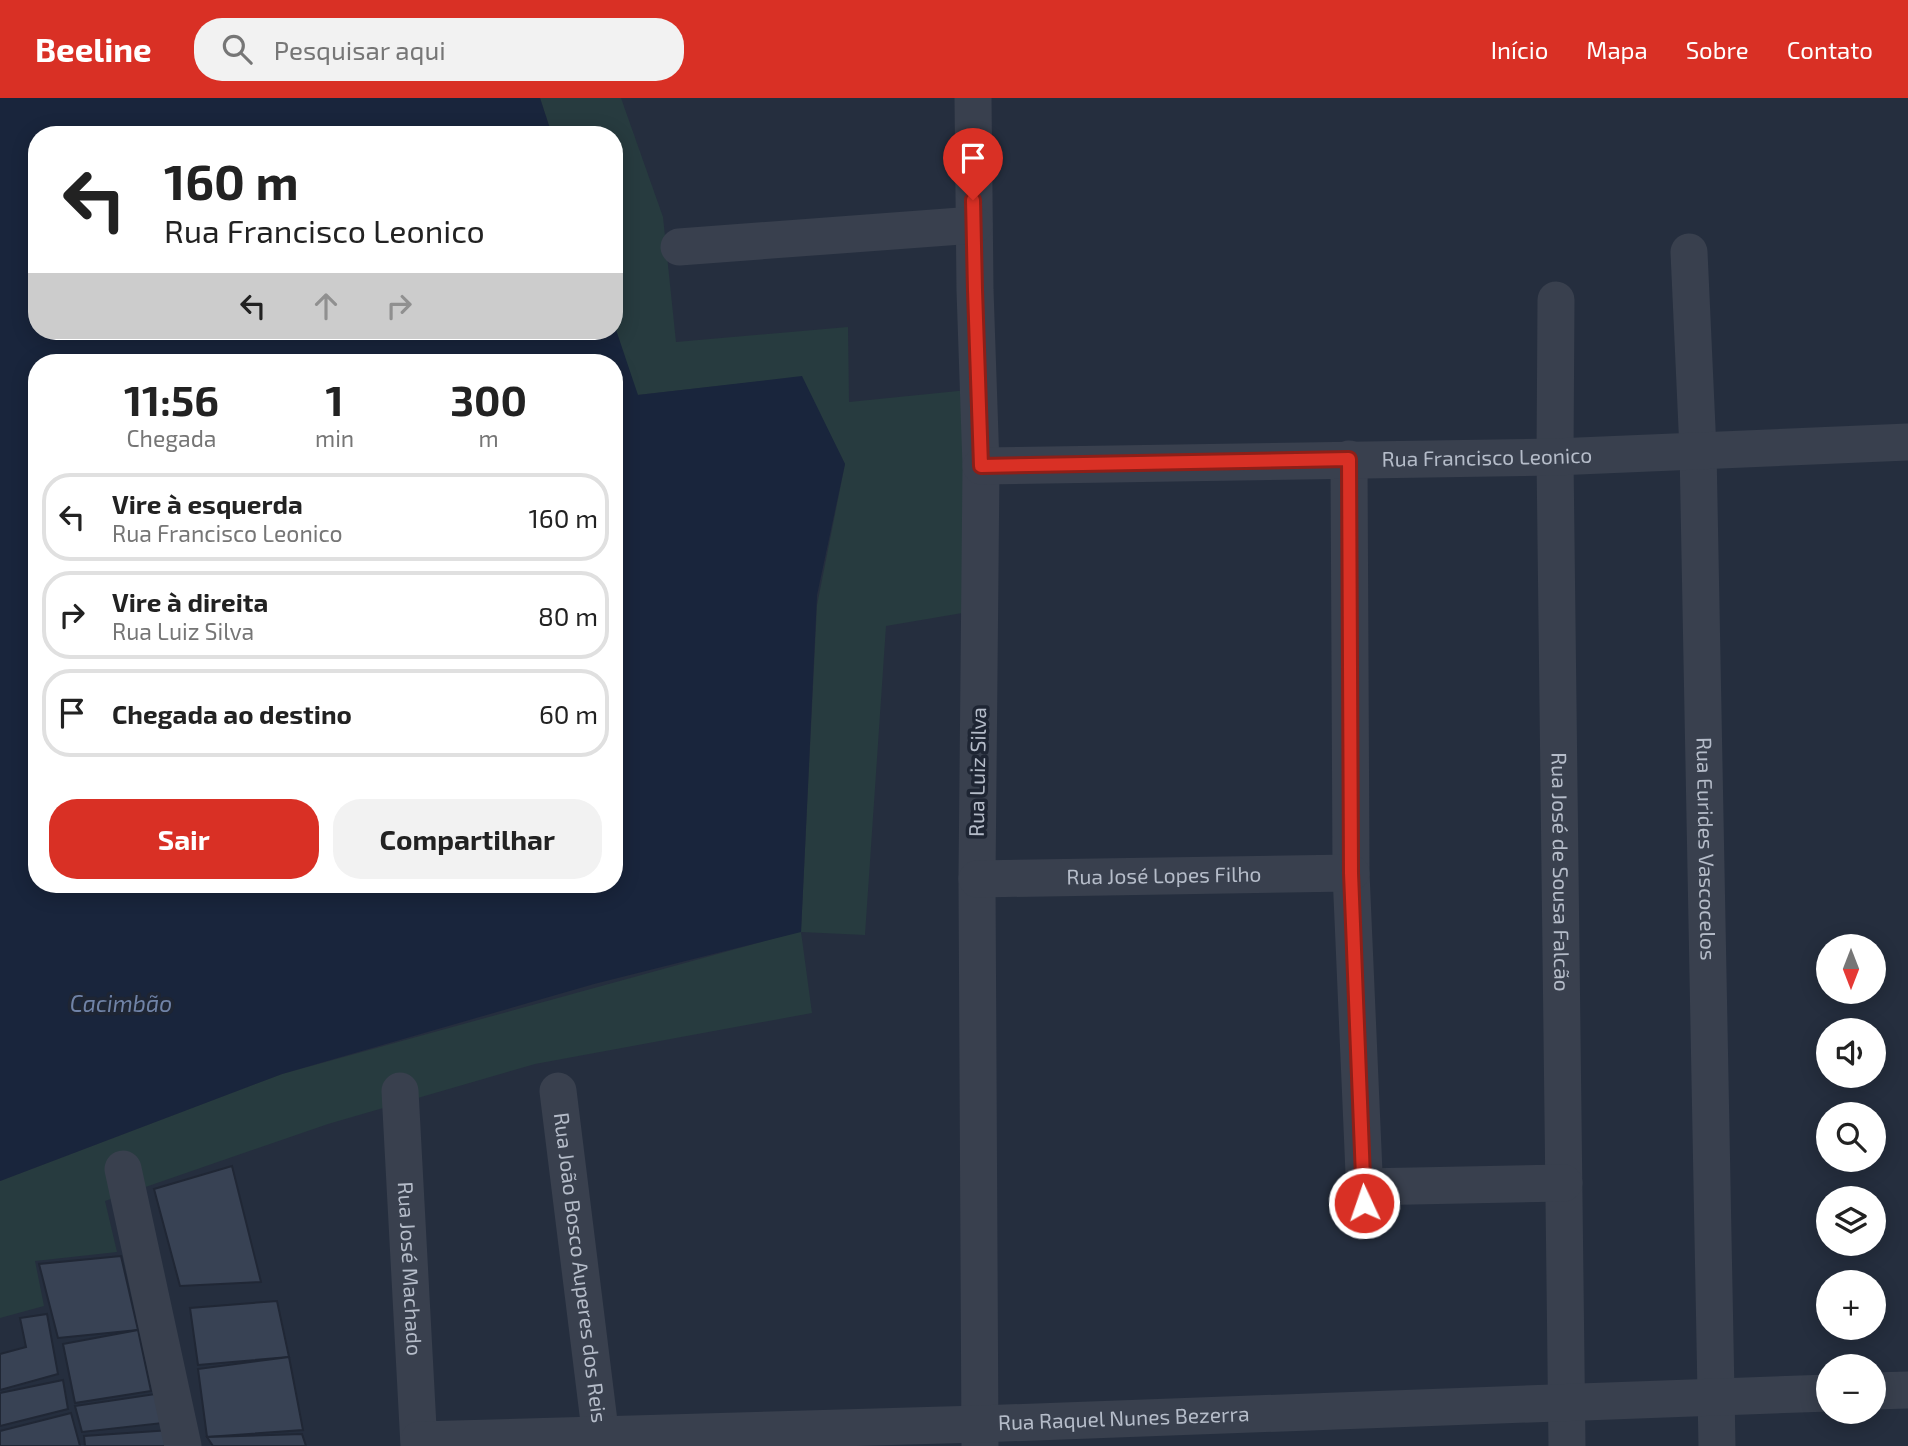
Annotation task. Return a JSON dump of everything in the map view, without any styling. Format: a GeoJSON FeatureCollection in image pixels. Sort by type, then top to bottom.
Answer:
{"type":"FeatureCollection","features":[{"type":"Feature","properties":{"kind":"street","name":"Rua Luiz Silva"},"geometry":{"type":"LineString","coordinates":[[973,98],[981,466],[977,879],[980,1435]]}},
{"type":"Feature","properties":{"kind":"street"},"geometry":{"type":"LineString","coordinates":[[679,247],[974,225]]}},
{"type":"Feature","properties":{"kind":"street","name":"Rua Eurides Vascocelos"},"geometry":{"type":"LineString","coordinates":[[1689,251],[1698,450],[1717,1446]]}},
{"type":"Feature","properties":{"kind":"street","name":"Rua José de Sousa Falcão"},"geometry":{"type":"LineString","coordinates":[[1556,300],[1555,457],[1567,1446]]}},
{"type":"Feature","properties":{"kind":"street","name":"Rua Francisco Leonico"},"geometry":{"type":"LineString","coordinates":[[981,466],[1555,457],[1908,442]]}},
{"type":"Feature","properties":{"kind":"street"},"geometry":{"type":"LineString","coordinates":[[1349,459],[1351,873],[1364,1203],[1564,1183]]}},
{"type":"Feature","properties":{"kind":"street","name":"Rua José Lopes Filho"},"geometry":{"type":"LineString","coordinates":[[977,879],[1351,873]]}},
{"type":"Feature","properties":{"kind":"street","name":"Rua José Machado"},"geometry":{"type":"LineString","coordinates":[[400,1091],[419,1443]]}},
{"type":"Feature","properties":{"kind":"street","name":"Rua João Bosco Auperes dos Reis"},"geometry":{"type":"LineString","coordinates":[[558,1091],[602,1441]]}},
{"type":"Feature","properties":{"kind":"street"},"geometry":{"type":"LineString","coordinates":[[123,1169],[183,1446]]}},
{"type":"Feature","properties":{"kind":"street"},"geometry":{"type":"LineString","coordinates":[[1886,1391],[1908,1390]]}},
{"type":"Feature","properties":{"kind":"street","name":"Rua Raquel Nunes Bezerra"},"geometry":{"type":"LineString","coordinates":[[419,1443],[980,1435],[1816,1394]]}},
{"type":"Feature","properties":{"kind":"green space"},"geometry":{"type":"Polygon","coordinates":[[[540,98],[621,98],[663,217],[676,342],[848,327],[849,402],[978,389],[980,610],[886,626],[865,935],[801,932],[812,1013],[535,1064],[328,1124],[105,1201],[117,1252],[35,1261],[44,1306],[0,1318],[0,1181],[282,1074],[801,931],[817,605],[845,464],[801,377],[637,395],[619,340],[623,340],[623,126],[549,126],[540,98]]]}},
{"type":"Feature","properties":{"kind":"water","name":"Cacimbão"},"geometry":{"type":"Polygon","coordinates":[[[0,98],[540,98],[549,126],[28,126],[28,340],[619,340],[638,395],[802,376],[845,464],[817,595],[801,932],[594,984],[282,1074],[0,1181],[0,98]]]}},
{"type":"Feature","properties":{"kind":"building"},"geometry":{"type":"Polygon","coordinates":[[[232,1166],[261,1282],[180,1286],[154,1189],[232,1166]]]}},
{"type":"Feature","properties":{"kind":"building"},"geometry":{"type":"Polygon","coordinates":[[[121,1256],[138,1330],[58,1338],[39,1264],[121,1256]]]}},
{"type":"Feature","properties":{"kind":"building"},"geometry":{"type":"Polygon","coordinates":[[[277,1301],[289,1357],[198,1365],[190,1308],[277,1301]]]}},
{"type":"Feature","properties":{"kind":"building"},"geometry":{"type":"Polygon","coordinates":[[[47,1314],[58,1374],[0,1390],[0,1354],[26,1347],[20,1318],[47,1314]]]}},
{"type":"Feature","properties":{"kind":"building"},"geometry":{"type":"Polygon","coordinates":[[[138,1330],[151,1391],[75,1403],[63,1344],[138,1330]]]}},
{"type":"Feature","properties":{"kind":"building"},"geometry":{"type":"Polygon","coordinates":[[[289,1357],[303,1430],[207,1437],[198,1369],[289,1357]]]}},
{"type":"Feature","properties":{"kind":"building"},"geometry":{"type":"Polygon","coordinates":[[[63,1380],[68,1409],[0,1426],[0,1393],[63,1380]]]}},
{"type":"Feature","properties":{"kind":"building"},"geometry":{"type":"Polygon","coordinates":[[[162,1393],[172,1422],[82,1432],[75,1406],[162,1393]]]}},
{"type":"Feature","properties":{"kind":"building"},"geometry":{"type":"Polygon","coordinates":[[[71,1413],[80,1446],[0,1446],[0,1431],[71,1413]]]}},
{"type":"Feature","properties":{"kind":"building"},"geometry":{"type":"Polygon","coordinates":[[[171,1430],[174,1446],[85,1446],[84,1436],[171,1430]]]}},
{"type":"Feature","properties":{"kind":"building"},"geometry":{"type":"Polygon","coordinates":[[[302,1434],[306,1446],[213,1446],[207,1437],[302,1434]]]}},
{"type":"Feature","properties":{"kind":"route"},"geometry":{"type":"LineString","coordinates":[[973,200],[981,466],[1349,459],[1351,873],[1364,1203]]}}]}
